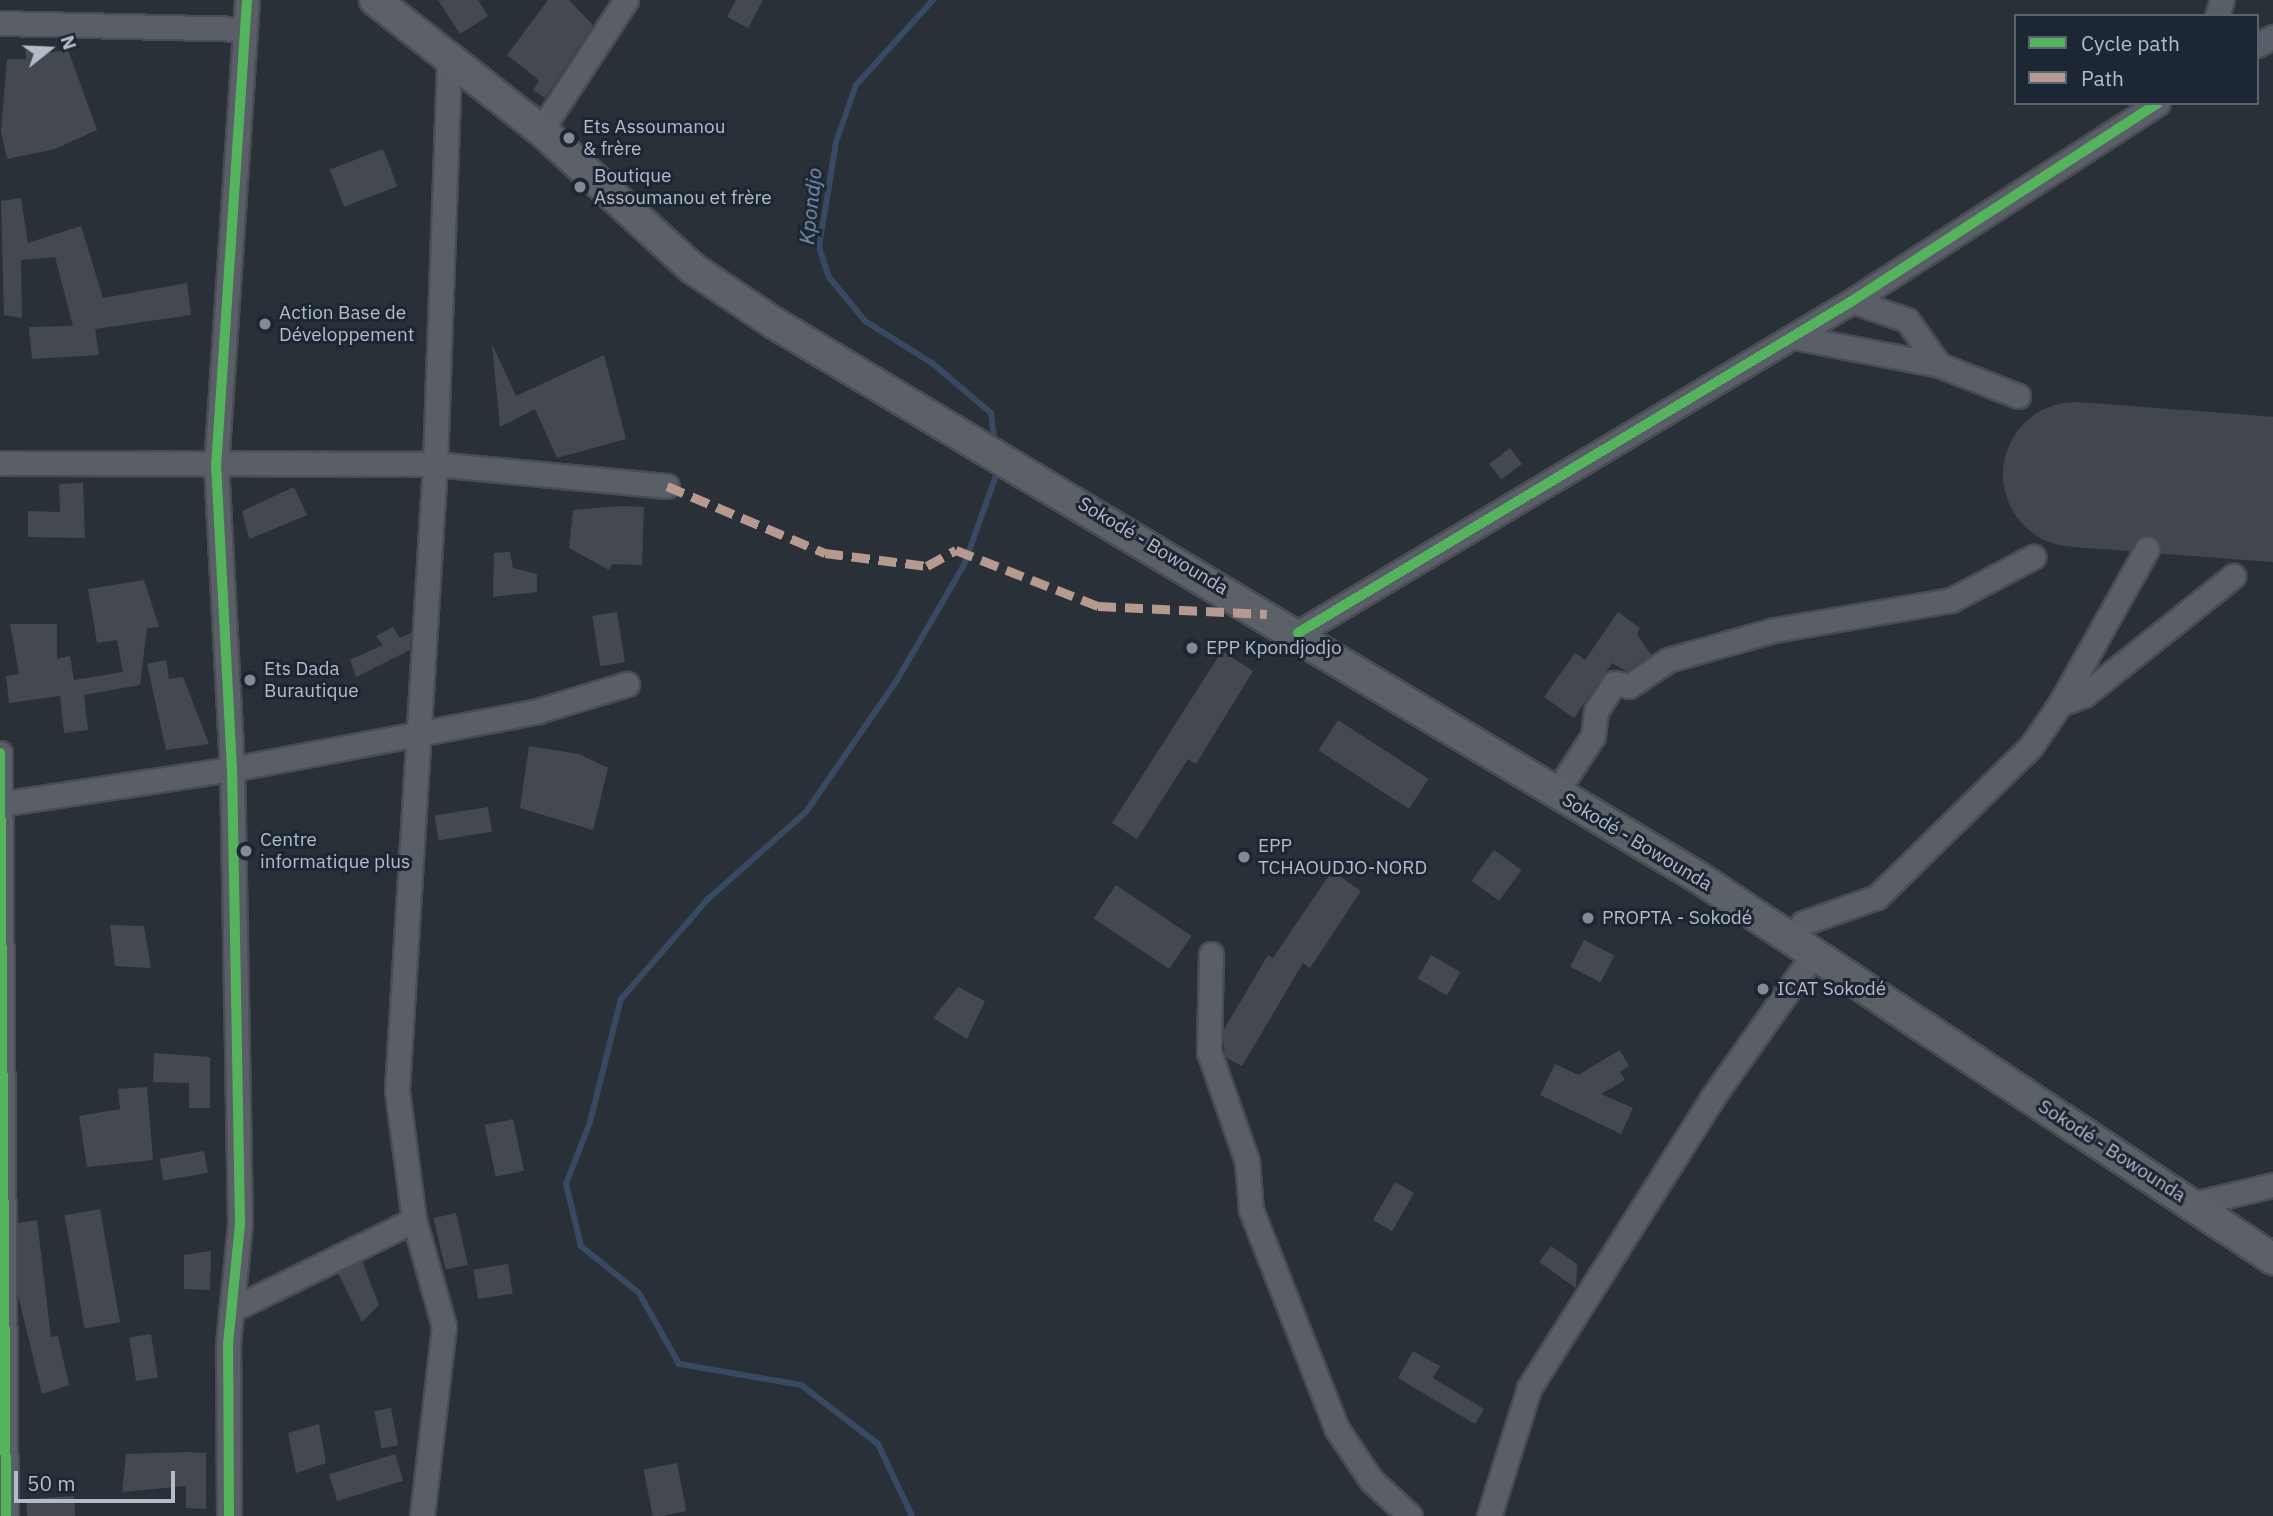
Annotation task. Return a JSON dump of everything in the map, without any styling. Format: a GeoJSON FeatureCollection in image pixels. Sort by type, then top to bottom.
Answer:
{"type":"FeatureCollection","features":[{"type":"Feature","properties":{"kind":"main road","name":"Sokodé - Bowounda"},"geometry":{"type":"LineString","coordinates":[[375,0],[541,130],[692,268],[1298,633],[1803,946],[2273,1259]]}},
{"type":"Feature","properties":{"kind":"street"},"geometry":{"type":"LineString","coordinates":[[229,1516],[231,1310],[240,1223],[232,769],[216,467],[247,0]]}},
{"type":"Feature","properties":{"kind":"street"},"geometry":{"type":"LineString","coordinates":[[541,130],[626,0]]}},
{"type":"Feature","properties":{"kind":"street"},"geometry":{"type":"LineString","coordinates":[[0,23],[245,29]]}},
{"type":"Feature","properties":{"kind":"street"},"geometry":{"type":"LineString","coordinates":[[422,1516],[444,1326],[414,1220],[397,1090],[435,464],[449,58]]}},
{"type":"Feature","properties":{"kind":"street"},"geometry":{"type":"LineString","coordinates":[[1298,633],[1794,337],[2155,105]]}},
{"type":"Feature","properties":{"kind":"street"},"geometry":{"type":"LineString","coordinates":[[1852,301],[1907,320],[1939,365]]}},
{"type":"Feature","properties":{"kind":"street"},"geometry":{"type":"LineString","coordinates":[[1794,337],[1939,365],[2018,396]]}},
{"type":"Feature","properties":{"kind":"street"},"geometry":{"type":"LineString","coordinates":[[0,463],[216,467],[435,464],[667,486]]}},
{"type":"Feature","properties":{"kind":"street"},"geometry":{"type":"LineString","coordinates":[[1489,1516],[1529,1388],[1712,1098],[1803,946],[1803,923],[1877,897],[2032,745],[2060,704],[2147,549]]}},
{"type":"Feature","properties":{"kind":"street"},"geometry":{"type":"LineString","coordinates":[[1555,794],[1593,736],[1595,711],[1614,683],[1629,686],[1668,660],[1774,630],[1951,600],[2033,557]]}},
{"type":"Feature","properties":{"kind":"street"},"geometry":{"type":"LineString","coordinates":[[2060,704],[2084,695],[2233,576]]}},
{"type":"Feature","properties":{"kind":"street"},"geometry":{"type":"LineString","coordinates":[[1,803],[232,769],[417,731],[538,710],[627,684]]}},
{"type":"Feature","properties":{"kind":"street"},"geometry":{"type":"LineString","coordinates":[[0,753],[6,1516]]}},
{"type":"Feature","properties":{"kind":"street"},"geometry":{"type":"LineString","coordinates":[[1211,954],[1209,1052],[1247,1161],[1251,1210],[1338,1429],[1371,1480],[1409,1516]]}},
{"type":"Feature","properties":{"kind":"street"},"geometry":{"type":"LineString","coordinates":[[2193,1204],[2273,1185]]}},
{"type":"Feature","properties":{"kind":"street"},"geometry":{"type":"LineString","coordinates":[[231,1310],[414,1220]]}},
{"type":"Feature","properties":{"kind":"building"},"geometry":{"type":"Polygon","coordinates":[[[438,0],[478,0],[488,16],[460,34],[438,0]]]}},
{"type":"Feature","properties":{"kind":"building"},"geometry":{"type":"Polygon","coordinates":[[[548,0],[569,0],[593,25],[545,98],[533,90],[539,81],[507,55],[548,0]]]}},
{"type":"Feature","properties":{"kind":"building"},"geometry":{"type":"Polygon","coordinates":[[[736,0],[763,0],[748,28],[727,17],[736,0]]]}},
{"type":"Feature","properties":{"kind":"building"},"geometry":{"type":"Polygon","coordinates":[[[25,46],[46,46],[46,53],[68,50],[97,130],[55,149],[7,159],[1,131],[7,59],[26,59],[25,46]]]}},
{"type":"Feature","properties":{"kind":"building"},"geometry":{"type":"Polygon","coordinates":[[[383,149],[397,186],[344,207],[330,169],[383,149]]]}},
{"type":"Feature","properties":{"kind":"building"},"geometry":{"type":"Polygon","coordinates":[[[21,198],[28,243],[81,226],[103,298],[187,283],[191,315],[95,329],[99,355],[32,359],[29,327],[73,326],[55,257],[21,260],[22,318],[4,315],[1,201],[21,198]]]}},
{"type":"Feature","properties":{"kind":"building"},"geometry":{"type":"Polygon","coordinates":[[[492,344],[516,396],[604,355],[626,439],[557,458],[535,409],[500,427],[492,344]]]}},
{"type":"Feature","properties":{"kind":"building"},"geometry":{"type":"Polygon","coordinates":[[[1510,448],[1522,464],[1501,480],[1489,464],[1510,448]]]}},
{"type":"Feature","properties":{"kind":"building"},"geometry":{"type":"Polygon","coordinates":[[[83,483],[85,538],[28,537],[28,511],[60,512],[59,484],[83,483]]]}},
{"type":"Feature","properties":{"kind":"building"},"geometry":{"type":"Polygon","coordinates":[[[294,487],[307,515],[249,539],[242,511],[294,487]]]}},
{"type":"Feature","properties":{"kind":"building"},"geometry":{"type":"Polygon","coordinates":[[[644,507],[642,565],[612,564],[609,570],[569,548],[573,510],[644,507]]]}},
{"type":"Feature","properties":{"kind":"building"},"geometry":{"type":"Polygon","coordinates":[[[510,552],[513,568],[537,574],[537,592],[493,597],[494,553],[510,552]]]}},
{"type":"Feature","properties":{"kind":"building"},"geometry":{"type":"Polygon","coordinates":[[[144,580],[159,627],[147,628],[140,685],[84,695],[88,730],[64,733],[60,696],[9,703],[6,676],[19,674],[10,624],[57,624],[57,659],[70,656],[74,680],[123,672],[117,640],[97,643],[88,589],[144,580]]]}},
{"type":"Feature","properties":{"kind":"building"},"geometry":{"type":"Polygon","coordinates":[[[617,612],[625,662],[600,666],[592,616],[617,612]]]}},
{"type":"Feature","properties":{"kind":"building"},"geometry":{"type":"Polygon","coordinates":[[[1618,612],[1640,628],[1637,634],[1651,655],[1626,671],[1612,663],[1574,718],[1544,697],[1575,653],[1585,660],[1618,612]]]}},
{"type":"Feature","properties":{"kind":"building"},"geometry":{"type":"Polygon","coordinates":[[[393,627],[400,638],[411,633],[410,650],[356,677],[350,660],[383,645],[376,636],[393,627]]]}},
{"type":"Feature","properties":{"kind":"building"},"geometry":{"type":"Polygon","coordinates":[[[1222,651],[1253,671],[1196,764],[1188,759],[1137,839],[1112,823],[1222,651]]]}},
{"type":"Feature","properties":{"kind":"building"},"geometry":{"type":"Polygon","coordinates":[[[166,660],[169,679],[183,677],[209,744],[166,750],[147,664],[166,660]]]}},
{"type":"Feature","properties":{"kind":"building"},"geometry":{"type":"Polygon","coordinates":[[[1338,720],[1429,779],[1409,809],[1318,750],[1338,720]]]}},
{"type":"Feature","properties":{"kind":"building"},"geometry":{"type":"Polygon","coordinates":[[[529,746],[579,754],[608,768],[593,830],[520,808],[529,746]]]}},
{"type":"Feature","properties":{"kind":"building"},"geometry":{"type":"Polygon","coordinates":[[[488,807],[492,832],[439,840],[435,815],[488,807]]]}},
{"type":"Feature","properties":{"kind":"building"},"geometry":{"type":"Polygon","coordinates":[[[1494,850],[1522,870],[1499,901],[1472,881],[1494,850]]]}},
{"type":"Feature","properties":{"kind":"building"},"geometry":{"type":"Polygon","coordinates":[[[1332,871],[1361,891],[1310,968],[1303,963],[1242,1066],[1225,1057],[1223,1031],[1268,955],[1273,958],[1332,871]]]}},
{"type":"Feature","properties":{"kind":"building"},"geometry":{"type":"Polygon","coordinates":[[[1116,885],[1191,936],[1169,969],[1094,918],[1116,885]]]}},
{"type":"Feature","properties":{"kind":"building"},"geometry":{"type":"Polygon","coordinates":[[[110,925],[144,926],[151,968],[115,966],[110,925]]]}},
{"type":"Feature","properties":{"kind":"building"},"geometry":{"type":"Polygon","coordinates":[[[1584,940],[1614,955],[1601,982],[1570,967],[1584,940]]]}},
{"type":"Feature","properties":{"kind":"building"},"geometry":{"type":"Polygon","coordinates":[[[1431,955],[1460,972],[1447,995],[1418,978],[1431,955]]]}},
{"type":"Feature","properties":{"kind":"building"},"geometry":{"type":"Polygon","coordinates":[[[958,987],[985,1001],[967,1039],[933,1018],[958,987]]]}},
{"type":"Feature","properties":{"kind":"building"},"geometry":{"type":"Polygon","coordinates":[[[1620,1050],[1629,1066],[1620,1072],[1625,1080],[1601,1094],[1633,1108],[1621,1134],[1540,1095],[1555,1064],[1578,1075],[1620,1050]]]}},
{"type":"Feature","properties":{"kind":"building"},"geometry":{"type":"Polygon","coordinates":[[[154,1053],[210,1057],[210,1108],[189,1108],[189,1083],[153,1082],[154,1053]]]}},
{"type":"Feature","properties":{"kind":"building"},"geometry":{"type":"Polygon","coordinates":[[[147,1087],[153,1160],[87,1167],[79,1116],[120,1109],[118,1089],[147,1087]]]}},
{"type":"Feature","properties":{"kind":"building"},"geometry":{"type":"Polygon","coordinates":[[[513,1119],[524,1171],[496,1177],[485,1125],[513,1119]]]}},
{"type":"Feature","properties":{"kind":"building"},"geometry":{"type":"Polygon","coordinates":[[[204,1151],[208,1173],[164,1180],[160,1159],[204,1151]]]}},
{"type":"Feature","properties":{"kind":"building"},"geometry":{"type":"Polygon","coordinates":[[[1395,1182],[1414,1193],[1392,1231],[1373,1220],[1395,1182]]]}},
{"type":"Feature","properties":{"kind":"building"},"geometry":{"type":"Polygon","coordinates":[[[100,1209],[120,1322],[85,1329],[65,1215],[100,1209]]]}},
{"type":"Feature","properties":{"kind":"building"},"geometry":{"type":"Polygon","coordinates":[[[456,1213],[468,1265],[446,1270],[434,1218],[456,1213]]]}},
{"type":"Feature","properties":{"kind":"building"},"geometry":{"type":"Polygon","coordinates":[[[37,1220],[51,1337],[58,1336],[69,1385],[42,1394],[18,1295],[18,1223],[37,1220]]]}},
{"type":"Feature","properties":{"kind":"building"},"geometry":{"type":"Polygon","coordinates":[[[1551,1246],[1577,1264],[1576,1288],[1539,1262],[1551,1246]]]}},
{"type":"Feature","properties":{"kind":"building"},"geometry":{"type":"Polygon","coordinates":[[[211,1251],[210,1290],[184,1289],[184,1255],[211,1251]]]}},
{"type":"Feature","properties":{"kind":"building"},"geometry":{"type":"Polygon","coordinates":[[[362,1261],[379,1305],[362,1322],[338,1273],[362,1261]]]}},
{"type":"Feature","properties":{"kind":"building"},"geometry":{"type":"Polygon","coordinates":[[[508,1264],[513,1294],[478,1299],[473,1269],[508,1264]]]}},
{"type":"Feature","properties":{"kind":"building"},"geometry":{"type":"Polygon","coordinates":[[[151,1334],[158,1377],[136,1381],[129,1337],[151,1334]]]}},
{"type":"Feature","properties":{"kind":"building"},"geometry":{"type":"Polygon","coordinates":[[[1413,1351],[1440,1366],[1433,1378],[1484,1409],[1475,1424],[1398,1378],[1413,1351]]]}},
{"type":"Feature","properties":{"kind":"building"},"geometry":{"type":"Polygon","coordinates":[[[391,1408],[398,1445],[382,1449],[374,1411],[391,1408]]]}},
{"type":"Feature","properties":{"kind":"building"},"geometry":{"type":"Polygon","coordinates":[[[319,1424],[326,1463],[296,1473],[288,1433],[319,1424]]]}},
{"type":"Feature","properties":{"kind":"building"},"geometry":{"type":"Polygon","coordinates":[[[206,1453],[206,1509],[186,1508],[186,1486],[122,1492],[126,1454],[206,1453]]]}},
{"type":"Feature","properties":{"kind":"building"},"geometry":{"type":"Polygon","coordinates":[[[395,1454],[403,1481],[337,1501],[329,1474],[395,1454]]]}},
{"type":"Feature","properties":{"kind":"building"},"geometry":{"type":"Polygon","coordinates":[[[677,1463],[686,1511],[653,1516],[644,1469],[677,1463]]]}},
{"type":"Feature","properties":{"kind":"building"},"geometry":{"type":"Polygon","coordinates":[[[74,1496],[75,1516],[27,1516],[26,1499],[74,1496]]]}},
{"type":"Feature","properties":{"kind":"waterway","name":"Kpondjo"},"geometry":{"type":"LineString","coordinates":[[933,0],[856,85],[836,142],[819,247],[829,277],[865,321],[932,363],[991,413],[995,445]]}},
{"type":"Feature","properties":{"kind":"waterway"},"geometry":{"type":"LineString","coordinates":[[912,1516],[878,1444],[801,1385],[679,1364],[639,1293],[581,1246],[566,1184],[590,1122],[621,999],[708,899],[806,812],[897,680],[964,565],[998,470]]}},
{"type":"Feature","properties":{"kind":"runway"},"geometry":{"type":"LineString","coordinates":[[2075,474],[2273,489]]}},
{"type":"Feature","properties":{"kind":"marked path"},"geometry":{"type":"LineString","coordinates":[[667,486],[825,553],[927,566],[956,550],[1098,606],[1267,614]]}},
{"type":"Feature","properties":{"kind":"cycle path"},"geometry":{"type":"LineString","coordinates":[[229,1516],[228,1344],[240,1223],[232,769],[216,467],[247,0]]}},
{"type":"Feature","properties":{"kind":"cycle path"},"geometry":{"type":"LineString","coordinates":[[1298,633],[1852,301],[2155,105]]}},
{"type":"Feature","properties":{"kind":"cycle path"},"geometry":{"type":"LineString","coordinates":[[0,753],[6,1516]]}},
{"type":"Feature","properties":{"kind":"place","name":"Ets Assoumanou & frère"},"geometry":{"type":"Point","coordinates":[569,138]}},
{"type":"Feature","properties":{"kind":"place","name":"Boutique Assoumanou et frère"},"geometry":{"type":"Point","coordinates":[580,187]}},
{"type":"Feature","properties":{"kind":"place","name":"Action Base de Développement"},"geometry":{"type":"Point","coordinates":[265,324]}},
{"type":"Feature","properties":{"kind":"place","name":"EPP Kpondjodjo"},"geometry":{"type":"Point","coordinates":[1192,648]}},
{"type":"Feature","properties":{"kind":"place","name":"Ets Dada Burautique"},"geometry":{"type":"Point","coordinates":[250,680]}},
{"type":"Feature","properties":{"kind":"place","name":"Centre informatique plus"},"geometry":{"type":"Point","coordinates":[246,851]}},
{"type":"Feature","properties":{"kind":"place","name":"EPP TCHAOUDJO-NORD"},"geometry":{"type":"Point","coordinates":[1244,857]}},
{"type":"Feature","properties":{"kind":"place","name":"PROPTA - Sokodé"},"geometry":{"type":"Point","coordinates":[1588,918]}},
{"type":"Feature","properties":{"kind":"place","name":"ICAT Sokodé"},"geometry":{"type":"Point","coordinates":[1763,989]}}]}
